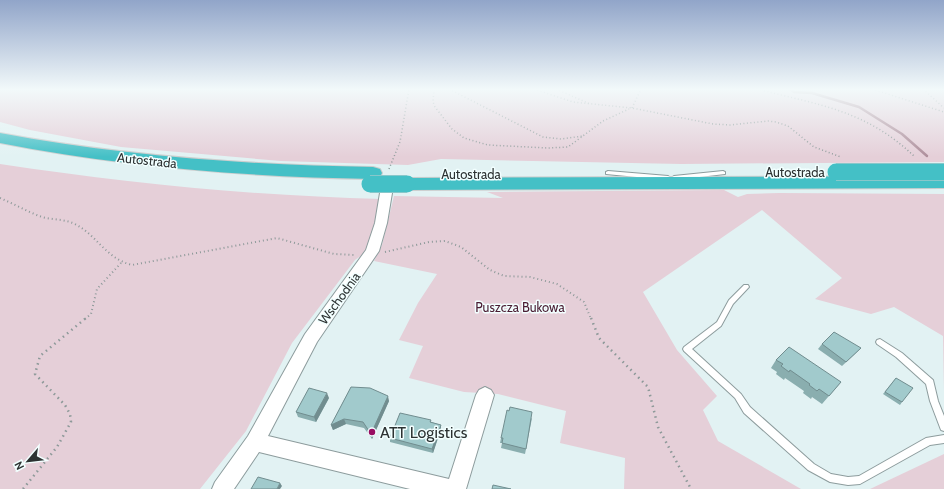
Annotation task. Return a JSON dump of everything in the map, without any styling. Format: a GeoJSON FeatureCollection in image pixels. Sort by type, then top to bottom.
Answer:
{"type":"FeatureCollection","features":[{"type":"Feature","properties":{"kind":"highway","name":"Autostrada"},"geometry":{"type":"LineString","coordinates":[[0,138],[66,150],[160,162],[371,179]]}},
{"type":"Feature","properties":{"kind":"highway","name":"Autostrada"},"geometry":{"type":"LineString","coordinates":[[0,150],[86,164],[182,175],[298,182],[371,179],[727,178],[841,171],[944,172]]}},
{"type":"Feature","properties":{"kind":"highway","name":"Autostrada"},"geometry":{"type":"LineString","coordinates":[[841,171],[944,182]]}},
{"type":"Feature","properties":{"kind":"street","name":"Wschodnia"},"geometry":{"type":"LineString","coordinates":[[222,489],[255,442],[311,338],[372,251],[381,223],[386,193]]}},
{"type":"Feature","properties":{"kind":"street"},"geometry":{"type":"LineString","coordinates":[[456,489],[485,395]]}},
{"type":"Feature","properties":{"kind":"street"},"geometry":{"type":"LineString","coordinates":[[255,442],[450,489]]}},
{"type":"Feature","properties":{"kind":"lane"},"geometry":{"type":"LineString","coordinates":[[614,178],[727,178]]}},
{"type":"Feature","properties":{"kind":"lane"},"geometry":{"type":"LineString","coordinates":[[614,178],[727,178]]}},
{"type":"Feature","properties":{"kind":"lane"},"geometry":{"type":"LineString","coordinates":[[746,287],[731,302],[719,324],[687,349],[738,396],[747,410],[811,467],[830,478],[848,481],[860,480],[929,441],[944,439]]}},
{"type":"Feature","properties":{"kind":"lane"},"geometry":{"type":"LineString","coordinates":[[880,342],[899,355],[930,382],[934,401],[944,427]]}},
{"type":"Feature","properties":{"kind":"path"},"geometry":{"type":"LineString","coordinates":[[386,193],[389,168],[400,142],[405,112]]}},
{"type":"Feature","properties":{"kind":"path"},"geometry":{"type":"LineString","coordinates":[[440,112],[452,129],[464,138],[477,143],[498,146],[561,148],[568,147],[603,121],[621,112]]}},
{"type":"Feature","properties":{"kind":"path"},"geometry":{"type":"LineString","coordinates":[[492,112],[543,137],[561,139],[584,136]]}},
{"type":"Feature","properties":{"kind":"path"},"geometry":{"type":"LineString","coordinates":[[651,112],[712,124],[730,125],[768,120],[776,122],[788,126],[841,171]]}},
{"type":"Feature","properties":{"kind":"path"},"geometry":{"type":"LineString","coordinates":[[844,112],[860,119],[902,144],[915,157]]}},
{"type":"Feature","properties":{"kind":"path"},"geometry":{"type":"LineString","coordinates":[[0,198],[40,217],[48,219],[64,219],[80,228],[114,259],[121,263],[132,265],[273,239],[334,254],[362,256]]}},
{"type":"Feature","properties":{"kind":"path"},"geometry":{"type":"LineString","coordinates":[[384,253],[429,242],[445,241],[461,246],[490,270],[504,276],[530,277],[557,284],[584,302],[599,338],[648,387],[658,427],[691,489]]}},
{"type":"Feature","properties":{"kind":"path"},"geometry":{"type":"LineString","coordinates":[[23,489],[65,436],[71,422],[70,413],[62,402],[39,380],[35,374],[40,356],[91,314],[97,290],[121,263]]}},
{"type":"Feature","properties":{"kind":"green space"},"geometry":{"type":"Polygon","coordinates":[[[0,112],[944,112],[944,162],[681,164],[441,159],[408,165],[281,161],[121,147],[30,130],[0,122],[0,112]]]}},
{"type":"Feature","properties":{"kind":"green space"},"geometry":{"type":"Polygon","coordinates":[[[0,164],[190,188],[286,195],[382,199],[372,237],[365,253],[355,260],[292,343],[246,431],[200,489],[0,489],[0,164]]]}},
{"type":"Feature","properties":{"kind":"green space","name":"Puszcza Bukowa"},"geometry":{"type":"Polygon","coordinates":[[[724,190],[738,197],[747,194],[779,193],[944,194],[944,391],[943,336],[894,307],[871,314],[815,299],[842,278],[762,210],[643,292],[677,350],[717,396],[703,410],[718,441],[801,489],[624,489],[625,458],[560,443],[566,411],[498,394],[464,392],[409,378],[423,346],[399,340],[418,303],[437,274],[374,261],[382,245],[394,196],[503,198],[487,192],[724,190]]]}},
{"type":"Feature","properties":{"kind":"green space"},"geometry":{"type":"Polygon","coordinates":[[[944,454],[944,489],[870,489],[944,454]]]}},
{"type":"Feature","properties":{"kind":"building"},"geometry":{"type":"Polygon","coordinates":[[[834,332],[861,348],[846,362],[822,344],[834,332]]]}},
{"type":"Feature","properties":{"kind":"building"},"geometry":{"type":"Polygon","coordinates":[[[789,347],[841,382],[829,396],[819,389],[817,391],[809,385],[810,384],[790,370],[789,372],[781,366],[783,364],[776,360],[789,347]]]}},
{"type":"Feature","properties":{"kind":"building"},"geometry":{"type":"Polygon","coordinates":[[[896,378],[913,388],[902,402],[885,392],[896,378]]]}},
{"type":"Feature","properties":{"kind":"building"},"geometry":{"type":"Polygon","coordinates":[[[351,387],[370,388],[388,396],[371,434],[363,422],[344,419],[331,425],[351,387]]]}},
{"type":"Feature","properties":{"kind":"building"},"geometry":{"type":"Polygon","coordinates":[[[309,388],[327,393],[314,417],[296,412],[309,388]]]}},
{"type":"Feature","properties":{"kind":"building"},"geometry":{"type":"Polygon","coordinates":[[[510,407],[532,412],[526,449],[502,443],[503,438],[501,438],[507,410],[509,411],[510,407]]]}},
{"type":"Feature","properties":{"kind":"building"},"geometry":{"type":"Polygon","coordinates":[[[400,413],[431,420],[430,422],[441,425],[432,449],[390,438],[400,413]]]}},
{"type":"Feature","properties":{"kind":"building"},"geometry":{"type":"Polygon","coordinates":[[[258,477],[280,483],[277,489],[251,489],[258,477]]]}},
{"type":"Feature","properties":{"kind":"building"},"geometry":{"type":"Polygon","coordinates":[[[493,485],[511,489],[492,489],[493,485]]]}},
{"type":"Feature","properties":{"kind":"waterway"},"geometry":{"type":"LineString","coordinates":[[867,112],[902,134],[927,156]]}},
{"type":"Feature","properties":{"kind":"place","name":"ATT Logistics"},"geometry":{"type":"Point","coordinates":[372,432]}}]}
